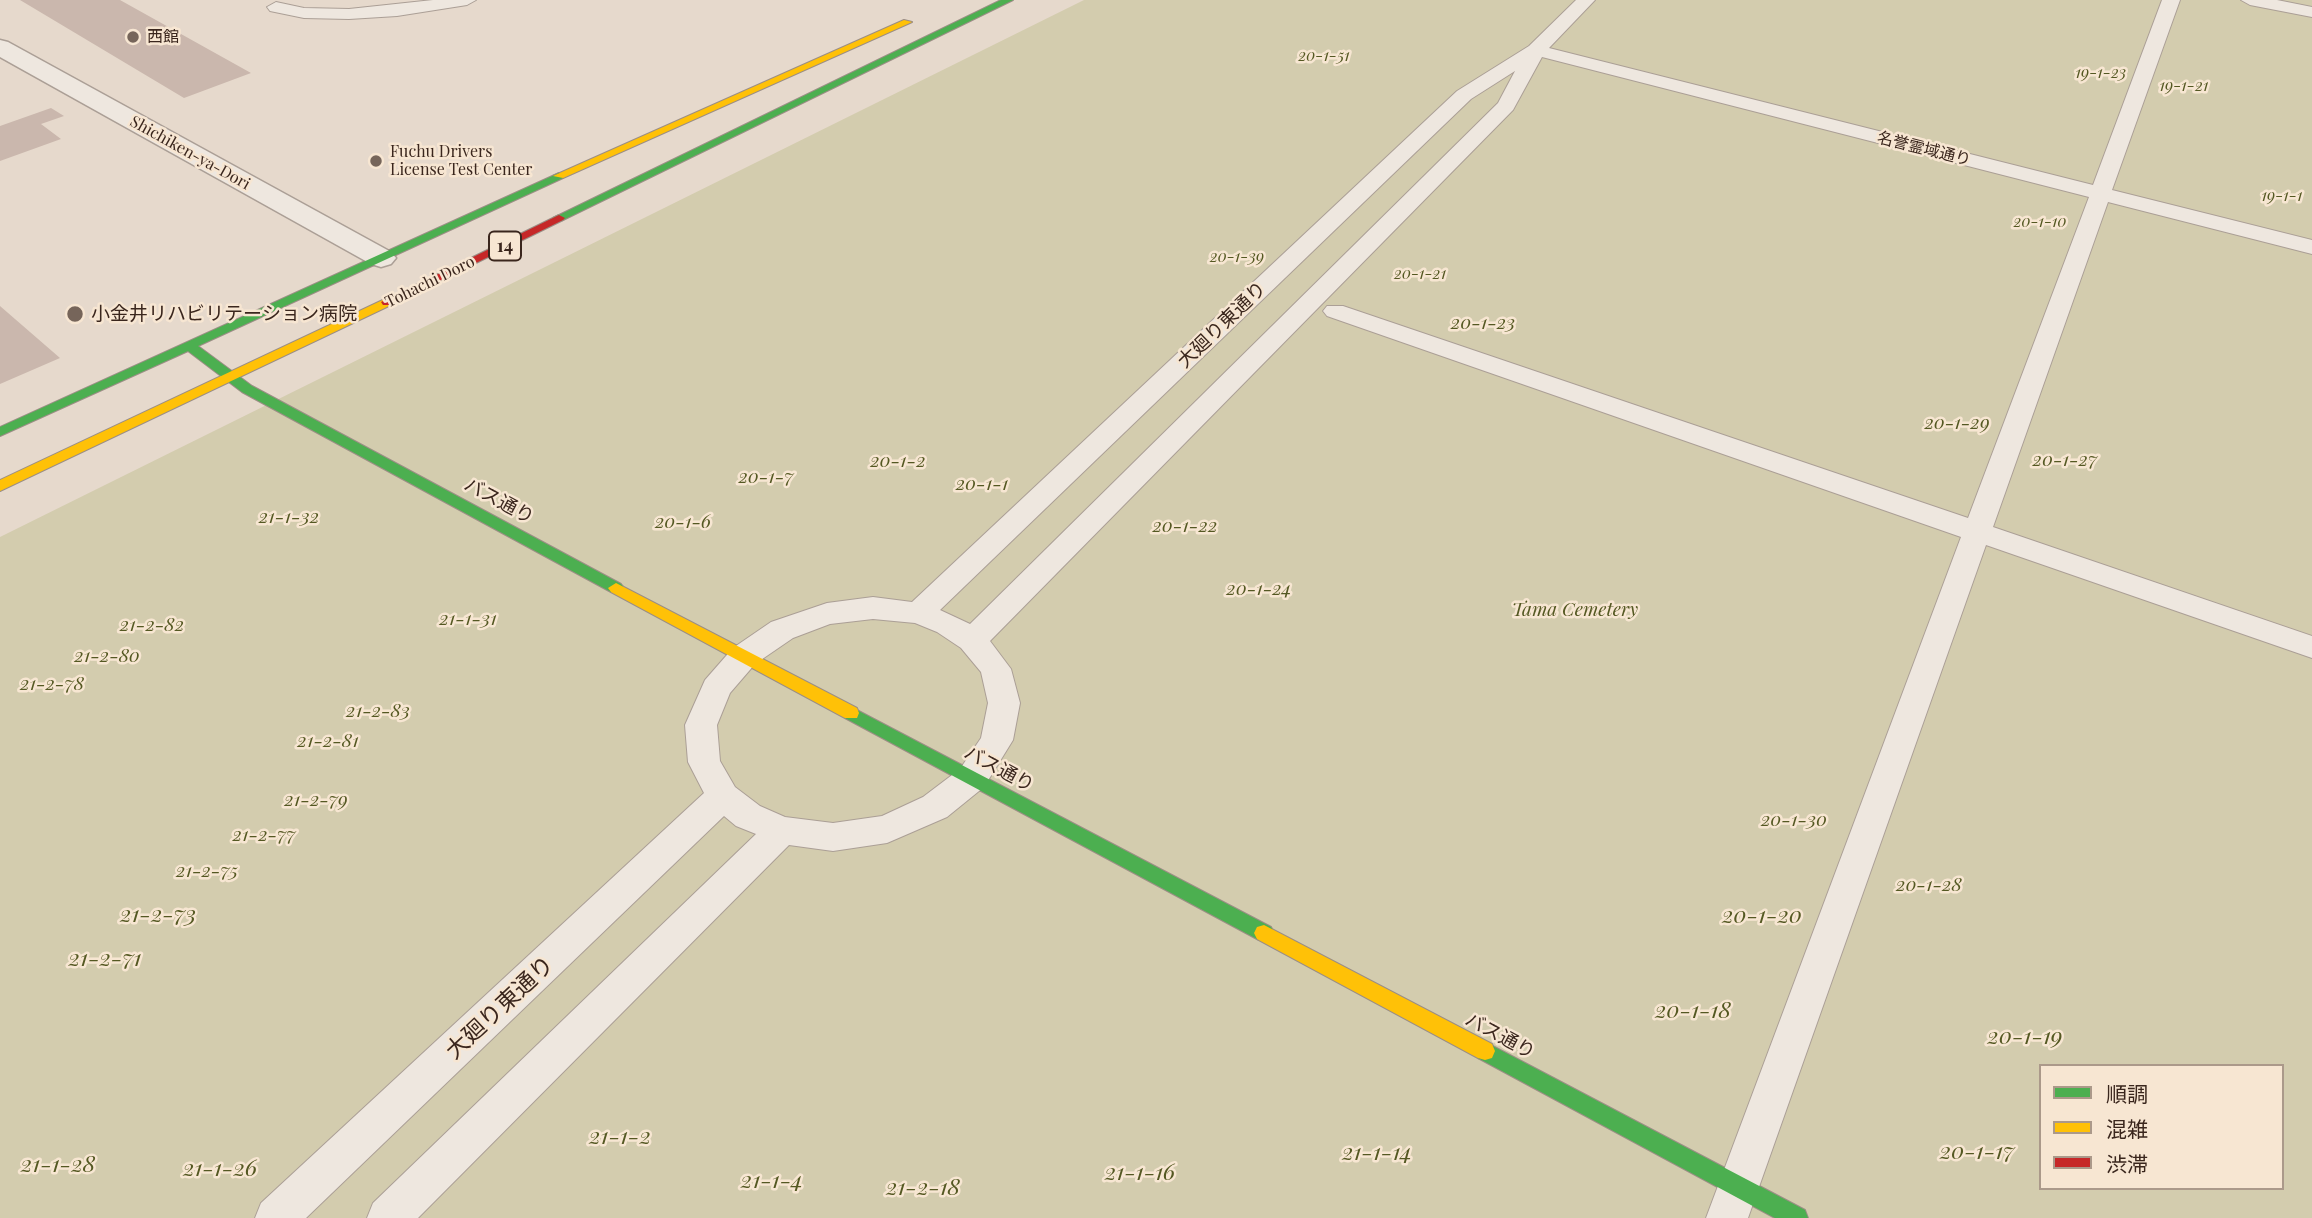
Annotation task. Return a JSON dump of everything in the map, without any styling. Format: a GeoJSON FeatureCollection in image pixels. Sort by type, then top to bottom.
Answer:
{"type":"FeatureCollection","features":[{"type":"Feature","properties":{"kind":"main road","name":"Tohachi Doro"},"geometry":{"type":"LineString","coordinates":[[0,486],[697,153],[1008,0]]}},
{"type":"Feature","properties":{"kind":"main road","name":"14"},"geometry":{"type":"LineString","coordinates":[[0,432],[351,272],[377,269],[678,121],[921,15]]}},
{"type":"Feature","properties":{"kind":"main road"},"geometry":{"type":"LineString","coordinates":[[484,236],[520,219],[697,153]]}},
{"type":"Feature","properties":{"kind":"main road"},"geometry":{"type":"LineString","coordinates":[[351,272],[364,279],[377,269]]}},
{"type":"Feature","properties":{"kind":"main road","name":"バス通り"},"geometry":{"type":"LineString","coordinates":[[189,346],[232,377],[302,420],[1797,1218]]}},
{"type":"Feature","properties":{"kind":"street","name":"Shichiken-ya-Dori"},"geometry":{"type":"LineString","coordinates":[[0,47],[377,269]]}},
{"type":"Feature","properties":{"kind":"lane"},"geometry":{"type":"LineString","coordinates":[[290,0],[276,7],[304,13],[349,15],[408,10],[467,0]]}},
{"type":"Feature","properties":{"kind":"lane","name":"大廻り東通り"},"geometry":{"type":"LineString","coordinates":[[918,613],[1464,95],[1536,51],[1586,0]]}},
{"type":"Feature","properties":{"kind":"lane"},"geometry":{"type":"LineString","coordinates":[[1727,1218],[2171,0]]}},
{"type":"Feature","properties":{"kind":"lane"},"geometry":{"type":"LineString","coordinates":[[2250,0],[2312,12]]}},
{"type":"Feature","properties":{"kind":"lane","name":"大廻り東通り"},"geometry":{"type":"LineString","coordinates":[[972,640],[1506,106],[1536,51]]}},
{"type":"Feature","properties":{"kind":"lane","name":"名誉霊域通り"},"geometry":{"type":"LineString","coordinates":[[1536,51],[2312,247]]}},
{"type":"Feature","properties":{"kind":"lane"},"geometry":{"type":"LineString","coordinates":[[1340,213],[1386,227]]}},
{"type":"Feature","properties":{"kind":"lane"},"geometry":{"type":"LineString","coordinates":[[1335,311],[2312,648]]}},
{"type":"Feature","properties":{"kind":"lane"},"geometry":{"type":"LineString","coordinates":[[1180,365],[1230,383]]}},
{"type":"Feature","properties":{"kind":"lane"},"geometry":{"type":"LineString","coordinates":[[873,608],[918,613],[948,624],[972,640],[996,669],[1004,703],[997,740],[972,778],[935,807],[887,829],[833,837],[782,830],[748,816],[723,796],[704,762],[701,724],[716,688],[744,656],[782,630],[827,614],[873,608]]}},
{"type":"Feature","properties":{"kind":"lane","name":"大廻り東通り"},"geometry":{"type":"LineString","coordinates":[[276,1218],[723,796]]}},
{"type":"Feature","properties":{"kind":"lane"},"geometry":{"type":"LineString","coordinates":[[388,1218],[782,830]]}},
{"type":"Feature","properties":{"kind":"green space","name":"Tama Cemetery"},"geometry":{"type":"Polygon","coordinates":[[[1084,0],[2312,0],[2312,1218],[0,1218],[0,537],[1084,0]]]}},
{"type":"Feature","properties":{"kind":"building","name":"西館"},"geometry":{"type":"Polygon","coordinates":[[[20,0],[120,0],[251,73],[184,98],[20,0]]]}},
{"type":"Feature","properties":{"kind":"building"},"geometry":{"type":"Polygon","coordinates":[[[51,108],[64,116],[41,124],[61,139],[0,161],[0,126],[51,108]]]}},
{"type":"Feature","properties":{"kind":"building"},"geometry":{"type":"Polygon","coordinates":[[[0,306],[60,358],[0,384],[0,306]]]}},
{"type":"Feature","properties":{"kind":"traffic: fast"},"geometry":{"type":"LineString","coordinates":[[559,218],[1008,0]]}},
{"type":"Feature","properties":{"kind":"traffic: fast"},"geometry":{"type":"LineString","coordinates":[[0,432],[559,176]]}},
{"type":"Feature","properties":{"kind":"traffic: fast"},"geometry":{"type":"LineString","coordinates":[[189,346],[247,389],[616,588]]}},
{"type":"Feature","properties":{"kind":"traffic: fast"},"geometry":{"type":"LineString","coordinates":[[851,713],[1264,933]]}},
{"type":"Feature","properties":{"kind":"traffic: fast"},"geometry":{"type":"LineString","coordinates":[[1485,1051],[1797,1218]]}},
{"type":"Feature","properties":{"kind":"traffic: slow"},"geometry":{"type":"LineString","coordinates":[[559,176],[907,22]]}},
{"type":"Feature","properties":{"kind":"traffic: slow"},"geometry":{"type":"LineString","coordinates":[[0,486],[387,302]]}},
{"type":"Feature","properties":{"kind":"traffic: slow"},"geometry":{"type":"LineString","coordinates":[[616,588],[851,713]]}},
{"type":"Feature","properties":{"kind":"traffic: slow"},"geometry":{"type":"LineString","coordinates":[[1264,933],[1485,1051]]}},
{"type":"Feature","properties":{"kind":"traffic: jam"},"geometry":{"type":"LineString","coordinates":[[387,302],[559,218]]}},
{"type":"Feature","properties":{"kind":"place","name":"西館"},"geometry":{"type":"Point","coordinates":[133,37]}},
{"type":"Feature","properties":{"kind":"place","name":"Fuchu Drivers License Test Center"},"geometry":{"type":"Point","coordinates":[376,161]}},
{"type":"Feature","properties":{"kind":"place","name":"小金井リハビリテーション病院"},"geometry":{"type":"Point","coordinates":[75,314]}},
{"type":"Feature","properties":{"kind":"park label","name":"20-1-51"},"geometry":{"type":"Point","coordinates":[1324,56]}},
{"type":"Feature","properties":{"kind":"park label","name":"19-1-23"},"geometry":{"type":"Point","coordinates":[2101,73]}},
{"type":"Feature","properties":{"kind":"park label","name":"19-1-21"},"geometry":{"type":"Point","coordinates":[2184,86]}},
{"type":"Feature","properties":{"kind":"park label","name":"19-1-1"},"geometry":{"type":"Point","coordinates":[2282,196]}},
{"type":"Feature","properties":{"kind":"park label","name":"20-1-10"},"geometry":{"type":"Point","coordinates":[2040,222]}},
{"type":"Feature","properties":{"kind":"park label","name":"20-1-39"},"geometry":{"type":"Point","coordinates":[1237,257]}},
{"type":"Feature","properties":{"kind":"park label","name":"20-1-21"},"geometry":{"type":"Point","coordinates":[1420,274]}},
{"type":"Feature","properties":{"kind":"park label","name":"20-1-23"},"geometry":{"type":"Point","coordinates":[1483,323]}},
{"type":"Feature","properties":{"kind":"park label","name":"20-1-29"},"geometry":{"type":"Point","coordinates":[1957,423]}},
{"type":"Feature","properties":{"kind":"park label","name":"20-1-27"},"geometry":{"type":"Point","coordinates":[2065,460]}},
{"type":"Feature","properties":{"kind":"park label","name":"20-1-2"},"geometry":{"type":"Point","coordinates":[898,461]}},
{"type":"Feature","properties":{"kind":"park label","name":"20-1-7"},"geometry":{"type":"Point","coordinates":[766,477]}},
{"type":"Feature","properties":{"kind":"park label","name":"20-1-1"},"geometry":{"type":"Point","coordinates":[982,484]}},
{"type":"Feature","properties":{"kind":"park label","name":"21-1-32"},"geometry":{"type":"Point","coordinates":[289,517]}},
{"type":"Feature","properties":{"kind":"park label","name":"20-1-6"},"geometry":{"type":"Point","coordinates":[683,522]}},
{"type":"Feature","properties":{"kind":"park label","name":"20-1-22"},"geometry":{"type":"Point","coordinates":[1185,526]}},
{"type":"Feature","properties":{"kind":"park label","name":"20-1-24"},"geometry":{"type":"Point","coordinates":[1259,589]}},
{"type":"Feature","properties":{"kind":"park label","name":"21-1-31"},"geometry":{"type":"Point","coordinates":[468,619]}},
{"type":"Feature","properties":{"kind":"park label","name":"21-2-82"},"geometry":{"type":"Point","coordinates":[152,625]}},
{"type":"Feature","properties":{"kind":"park label","name":"21-2-80"},"geometry":{"type":"Point","coordinates":[107,656]}},
{"type":"Feature","properties":{"kind":"park label","name":"21-2-78"},"geometry":{"type":"Point","coordinates":[52,684]}},
{"type":"Feature","properties":{"kind":"park label","name":"21-2-83"},"geometry":{"type":"Point","coordinates":[378,711]}},
{"type":"Feature","properties":{"kind":"park label","name":"21-2-81"},"geometry":{"type":"Point","coordinates":[328,741]}},
{"type":"Feature","properties":{"kind":"park label","name":"21-2-79"},"geometry":{"type":"Point","coordinates":[316,800]}},
{"type":"Feature","properties":{"kind":"park label","name":"20-1-30"},"geometry":{"type":"Point","coordinates":[1794,820]}},
{"type":"Feature","properties":{"kind":"park label","name":"21-2-77"},"geometry":{"type":"Point","coordinates":[264,835]}},
{"type":"Feature","properties":{"kind":"park label","name":"21-2-75"},"geometry":{"type":"Point","coordinates":[207,871]}},
{"type":"Feature","properties":{"kind":"park label","name":"20-1-28"},"geometry":{"type":"Point","coordinates":[1929,885]}},
{"type":"Feature","properties":{"kind":"park label","name":"21-2-73"},"geometry":{"type":"Point","coordinates":[158,915]}},
{"type":"Feature","properties":{"kind":"park label","name":"20-1-20"},"geometry":{"type":"Point","coordinates":[1762,916]}},
{"type":"Feature","properties":{"kind":"park label","name":"21-2-71"},"geometry":{"type":"Point","coordinates":[105,959]}},
{"type":"Feature","properties":{"kind":"park label","name":"20-1-18"},"geometry":{"type":"Point","coordinates":[1693,1011]}},
{"type":"Feature","properties":{"kind":"park label","name":"20-1-19"},"geometry":{"type":"Point","coordinates":[2025,1037]}},
{"type":"Feature","properties":{"kind":"park label","name":"21-1-2"},"geometry":{"type":"Point","coordinates":[620,1137]}},
{"type":"Feature","properties":{"kind":"park label","name":"20-1-17"},"geometry":{"type":"Point","coordinates":[1977,1152]}},
{"type":"Feature","properties":{"kind":"park label","name":"21-1-14"},"geometry":{"type":"Point","coordinates":[1377,1153]}},
{"type":"Feature","properties":{"kind":"park label","name":"21-1-28"},"geometry":{"type":"Point","coordinates":[58,1165]}},
{"type":"Feature","properties":{"kind":"park label","name":"21-1-26"},"geometry":{"type":"Point","coordinates":[220,1169]}},
{"type":"Feature","properties":{"kind":"park label","name":"21-1-16"},"geometry":{"type":"Point","coordinates":[1140,1173]}},
{"type":"Feature","properties":{"kind":"park label","name":"21-1-4"},"geometry":{"type":"Point","coordinates":[772,1181]}},
{"type":"Feature","properties":{"kind":"park label","name":"21-2-18"},"geometry":{"type":"Point","coordinates":[923,1188]}}]}
